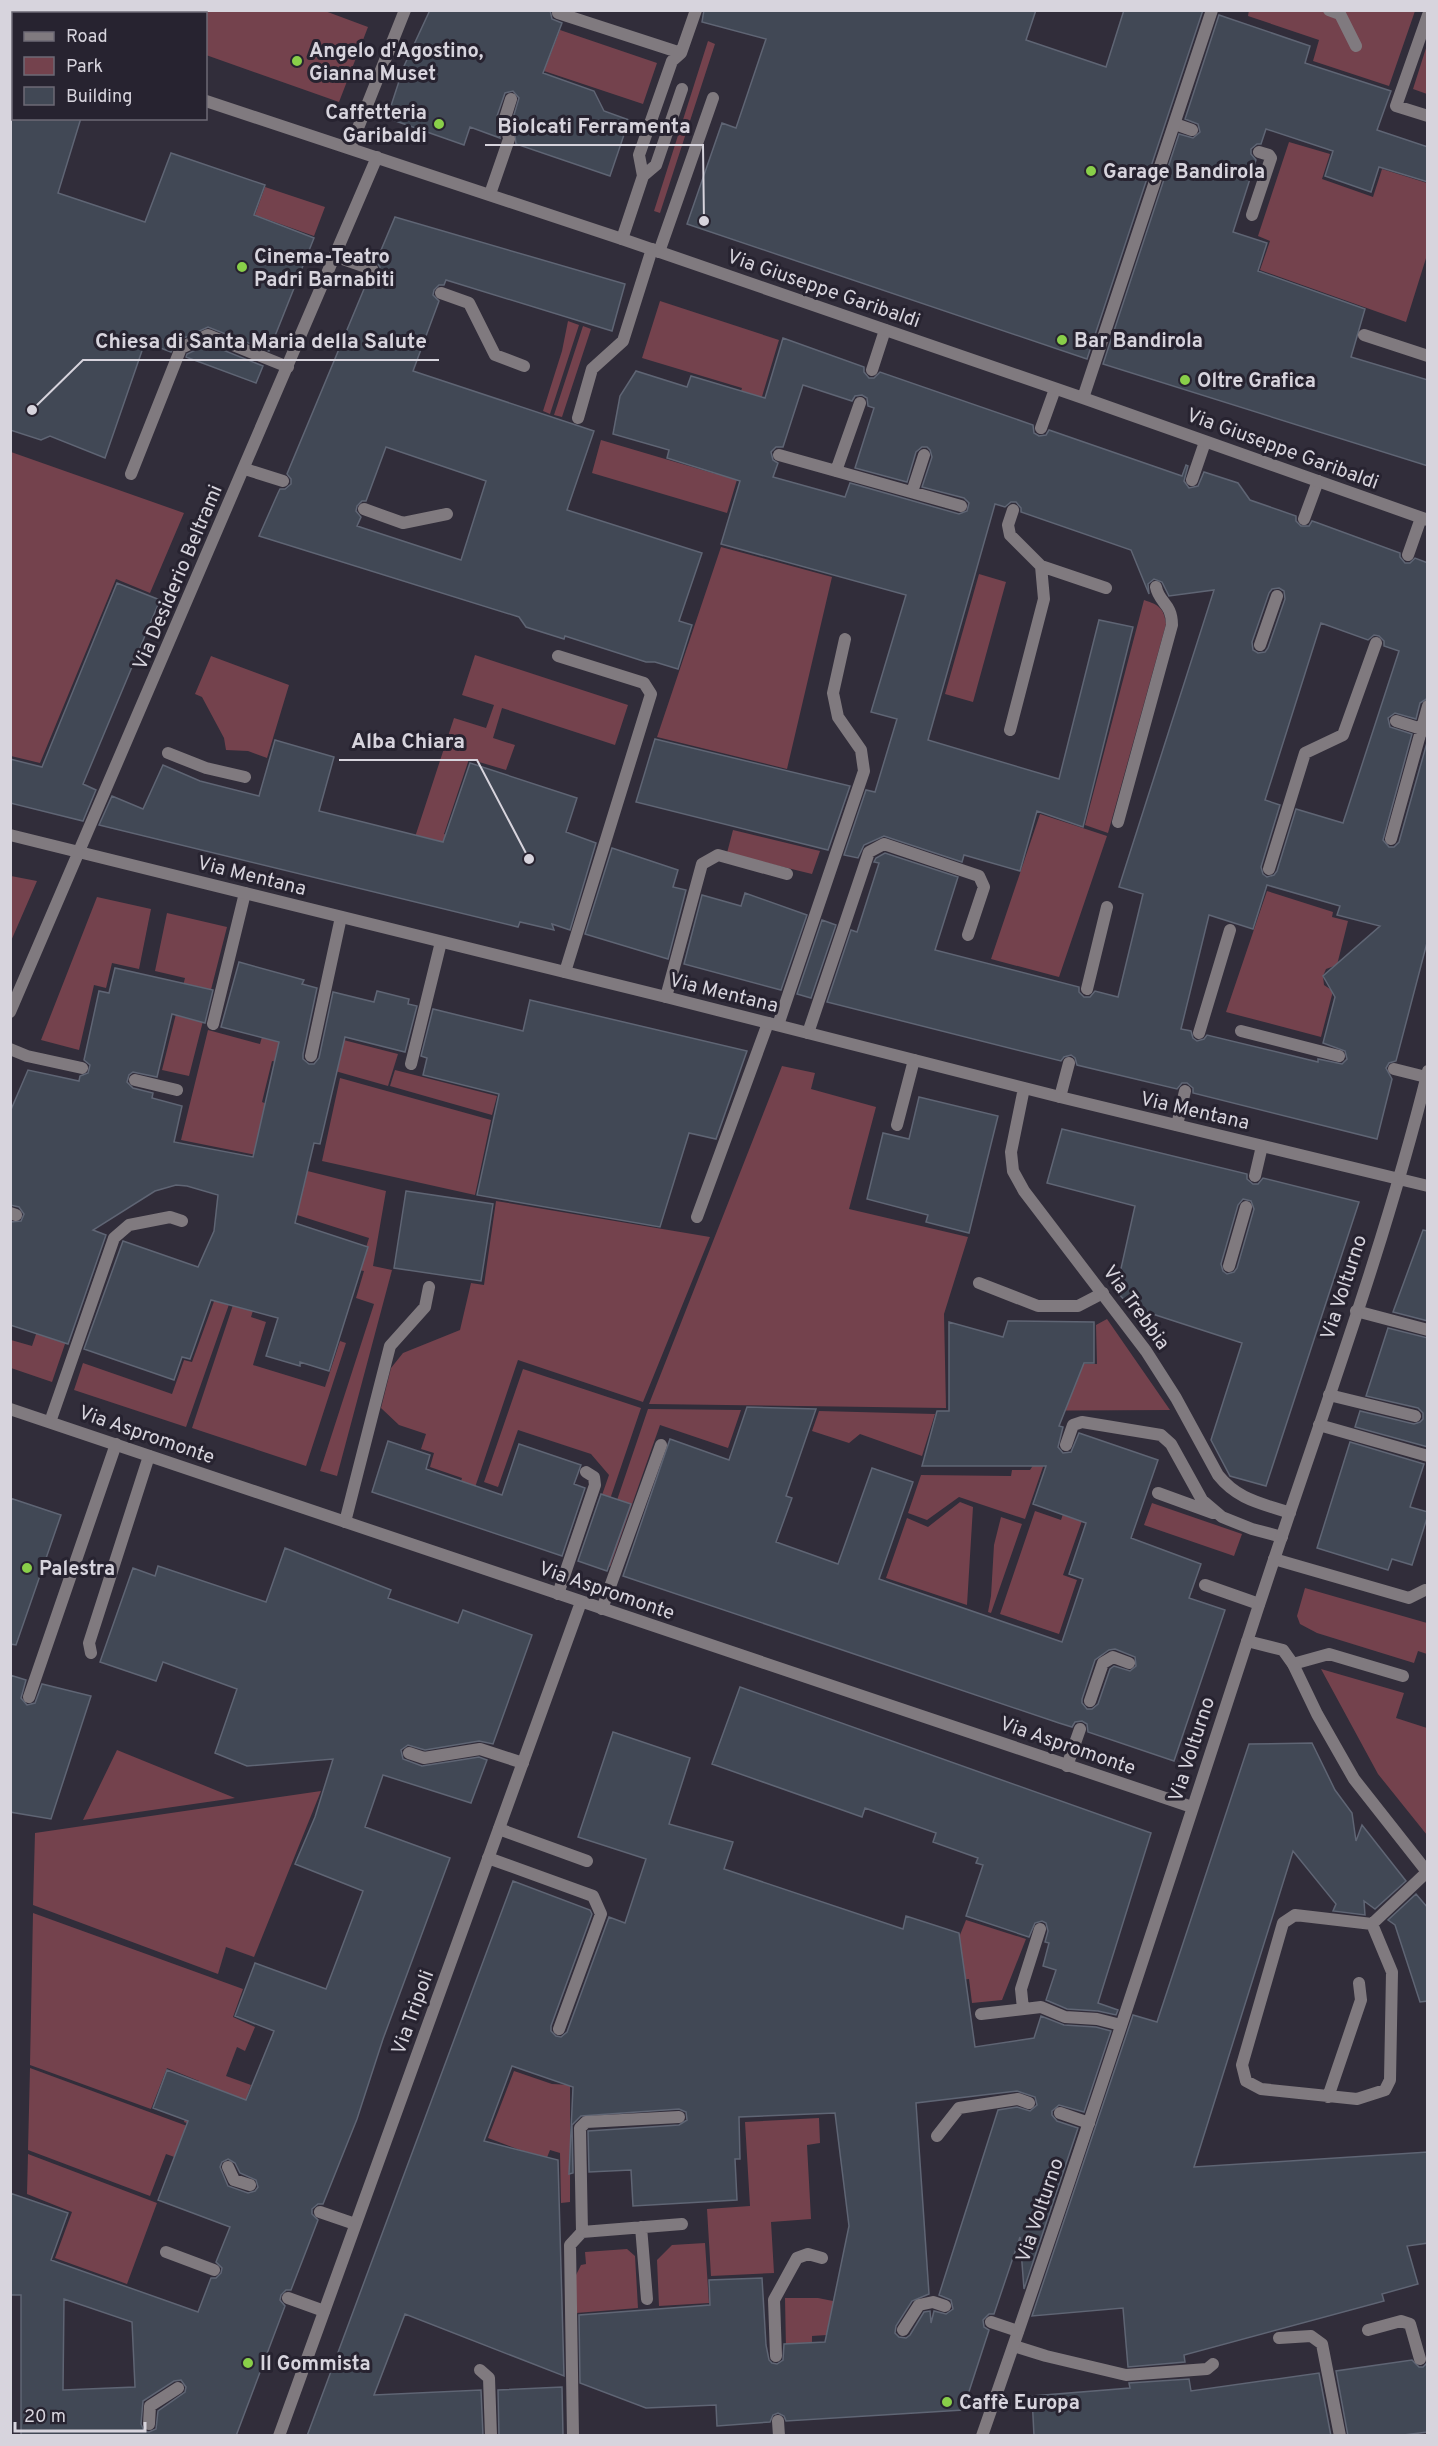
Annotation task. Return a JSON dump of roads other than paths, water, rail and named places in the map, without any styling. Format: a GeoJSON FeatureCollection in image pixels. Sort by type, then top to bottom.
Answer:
{"type":"FeatureCollection","features":[{"type":"Feature","properties":{"kind":"street"},"geometry":{"type":"LineString","coordinates":[[350,148],[405,10]]}},
{"type":"Feature","properties":{"kind":"street"},"geometry":{"type":"LineString","coordinates":[[622,239],[643,176],[639,155],[672,61],[681,53],[696,10]]}},
{"type":"Feature","properties":{"kind":"street"},"geometry":{"type":"LineString","coordinates":[[1083,398],[1212,10]]}},
{"type":"Feature","properties":{"kind":"street"},"geometry":{"type":"LineString","coordinates":[[1329,10],[1340,14],[1356,46]]}},
{"type":"Feature","properties":{"kind":"street"},"geometry":{"type":"LineString","coordinates":[[558,13],[681,53]]}},
{"type":"Feature","properties":{"kind":"street"},"geometry":{"type":"LineString","coordinates":[[1428,15],[1396,106],[1428,116]]}},
{"type":"Feature","properties":{"kind":"street"},"geometry":{"type":"LineString","coordinates":[[643,176],[656,165],[682,89]]}},
{"type":"Feature","properties":{"kind":"street"},"geometry":{"type":"LineString","coordinates":[[578,418],[592,369],[623,341],[713,98]]}},
{"type":"Feature","properties":{"kind":"street"},"geometry":{"type":"LineString","coordinates":[[490,194],[509,139],[505,118],[511,99]]}},
{"type":"Feature","properties":{"kind":"street","name":"Via Giuseppe Garibaldi"},"geometry":{"type":"LineString","coordinates":[[207,101],[655,250],[1424,519]]}},
{"type":"Feature","properties":{"kind":"street"},"geometry":{"type":"LineString","coordinates":[[1174,124],[1192,130]]}},
{"type":"Feature","properties":{"kind":"street"},"geometry":{"type":"LineString","coordinates":[[1252,215],[1271,158],[1259,152]]}},
{"type":"Feature","properties":{"kind":"street","name":"Via Desiderio Beltrami"},"geometry":{"type":"LineString","coordinates":[[10,1012],[245,469],[376,157]]}},
{"type":"Feature","properties":{"kind":"street"},"geometry":{"type":"LineString","coordinates":[[334,256],[372,269]]}},
{"type":"Feature","properties":{"kind":"street"},"geometry":{"type":"LineString","coordinates":[[441,294],[469,303],[495,355],[524,366]]}},
{"type":"Feature","properties":{"kind":"street"},"geometry":{"type":"LineString","coordinates":[[872,370],[885,330]]}},
{"type":"Feature","properties":{"kind":"street"},"geometry":{"type":"LineString","coordinates":[[131,474],[181,348],[208,335],[288,367]]}},
{"type":"Feature","properties":{"kind":"street"},"geometry":{"type":"LineString","coordinates":[[1364,335],[1428,356]]}},
{"type":"Feature","properties":{"kind":"street"},"geometry":{"type":"LineString","coordinates":[[1041,428],[1055,389]]}},
{"type":"Feature","properties":{"kind":"street"},"geometry":{"type":"LineString","coordinates":[[836,471],[860,403]]}},
{"type":"Feature","properties":{"kind":"street"},"geometry":{"type":"LineString","coordinates":[[1192,480],[1205,442]]}},
{"type":"Feature","properties":{"kind":"street"},"geometry":{"type":"LineString","coordinates":[[779,455],[961,506]]}},
{"type":"Feature","properties":{"kind":"street"},"geometry":{"type":"LineString","coordinates":[[912,492],[924,455]]}},
{"type":"Feature","properties":{"kind":"street"},"geometry":{"type":"LineString","coordinates":[[245,469],[283,481]]}},
{"type":"Feature","properties":{"kind":"street"},"geometry":{"type":"LineString","coordinates":[[1304,519],[1318,481]]}},
{"type":"Feature","properties":{"kind":"street"},"geometry":{"type":"LineString","coordinates":[[364,509],[402,523],[447,514]]}},
{"type":"Feature","properties":{"kind":"street"},"geometry":{"type":"LineString","coordinates":[[1013,510],[1008,525],[1010,535],[1041,566],[1106,588]]}},
{"type":"Feature","properties":{"kind":"street"},"geometry":{"type":"LineString","coordinates":[[1408,555],[1424,519]]}},
{"type":"Feature","properties":{"kind":"street"},"geometry":{"type":"LineString","coordinates":[[1010,730],[1044,599],[1041,566]]}},
{"type":"Feature","properties":{"kind":"street"},"geometry":{"type":"LineString","coordinates":[[1118,822],[1172,625],[1168,606],[1157,593],[1156,586]]}},
{"type":"Feature","properties":{"kind":"street"},"geometry":{"type":"LineString","coordinates":[[1260,645],[1277,596]]}},
{"type":"Feature","properties":{"kind":"street"},"geometry":{"type":"LineString","coordinates":[[697,1217],[773,1024],[864,771],[861,750],[838,717],[833,693],[845,639]]}},
{"type":"Feature","properties":{"kind":"street"},"geometry":{"type":"LineString","coordinates":[[1269,869],[1305,753],[1343,735],[1376,643]]}},
{"type":"Feature","properties":{"kind":"street"},"geometry":{"type":"LineString","coordinates":[[558,656],[644,683],[651,694],[565,972]]}},
{"type":"Feature","properties":{"kind":"street"},"geometry":{"type":"LineString","coordinates":[[1391,839],[1425,730],[1428,706]]}},
{"type":"Feature","properties":{"kind":"street"},"geometry":{"type":"LineString","coordinates":[[1396,721],[1425,730]]}},
{"type":"Feature","properties":{"kind":"street"},"geometry":{"type":"LineString","coordinates":[[168,753],[206,768],[245,777]]}},
{"type":"Feature","properties":{"kind":"street","name":"Via Mentana"},"geometry":{"type":"LineString","coordinates":[[10,835],[666,997],[1060,1098],[1428,1186]]}},
{"type":"Feature","properties":{"kind":"street"},"geometry":{"type":"LineString","coordinates":[[808,1034],[869,852],[884,844],[979,876],[984,887],[968,935]]}},
{"type":"Feature","properties":{"kind":"street"},"geometry":{"type":"LineString","coordinates":[[666,997],[702,864],[718,855],[787,874]]}},
{"type":"Feature","properties":{"kind":"street"},"geometry":{"type":"LineString","coordinates":[[213,1024],[245,893]]}},
{"type":"Feature","properties":{"kind":"street"},"geometry":{"type":"LineString","coordinates":[[1087,989],[1107,907]]}},
{"type":"Feature","properties":{"kind":"street"},"geometry":{"type":"LineString","coordinates":[[311,1056],[341,917]]}},
{"type":"Feature","properties":{"kind":"street"},"geometry":{"type":"LineString","coordinates":[[1199,1033],[1230,930]]}},
{"type":"Feature","properties":{"kind":"street"},"geometry":{"type":"LineString","coordinates":[[411,1064],[441,942]]}},
{"type":"Feature","properties":{"kind":"street"},"geometry":{"type":"LineString","coordinates":[[1241,1031],[1339,1056]]}},
{"type":"Feature","properties":{"kind":"street"},"geometry":{"type":"LineString","coordinates":[[10,1049],[27,1056],[82,1068]]}},
{"type":"Feature","properties":{"kind":"street"},"geometry":{"type":"LineString","coordinates":[[897,1125],[914,1060]]}},
{"type":"Feature","properties":{"kind":"street"},"geometry":{"type":"LineString","coordinates":[[1060,1098],[1069,1063]]}},
{"type":"Feature","properties":{"kind":"street"},"geometry":{"type":"LineString","coordinates":[[1394,1069],[1427,1074]]}},
{"type":"Feature","properties":{"kind":"street","name":"Via Volturno"},"geometry":{"type":"LineString","coordinates":[[982,2436],[1089,2123],[1329,1395],[1398,1179],[1427,1074]]}},
{"type":"Feature","properties":{"kind":"street"},"geometry":{"type":"LineString","coordinates":[[135,1080],[177,1090]]}},
{"type":"Feature","properties":{"kind":"street","name":"Via Trebbia"},"geometry":{"type":"LineString","coordinates":[[1024,1088],[1011,1152],[1013,1171],[1024,1191],[1146,1351],[1176,1398],[1225,1485],[1244,1498],[1290,1512]]}},
{"type":"Feature","properties":{"kind":"street"},"geometry":{"type":"LineString","coordinates":[[1176,1125],[1185,1091]]}},
{"type":"Feature","properties":{"kind":"street"},"geometry":{"type":"LineString","coordinates":[[1255,1176],[1262,1146]]}},
{"type":"Feature","properties":{"kind":"street"},"geometry":{"type":"LineString","coordinates":[[1229,1266],[1246,1207]]}},
{"type":"Feature","properties":{"kind":"street"},"geometry":{"type":"LineString","coordinates":[[50,1422],[114,1238],[129,1225],[170,1217],[182,1221]]}},
{"type":"Feature","properties":{"kind":"street"},"geometry":{"type":"LineString","coordinates":[[979,1283],[1038,1306],[1078,1306],[1103,1293]]}},
{"type":"Feature","properties":{"kind":"street"},"geometry":{"type":"LineString","coordinates":[[345,1522],[390,1346],[425,1307],[429,1287]]}},
{"type":"Feature","properties":{"kind":"street"},"geometry":{"type":"LineString","coordinates":[[1356,1311],[1428,1330]]}},
{"type":"Feature","properties":{"kind":"street"},"geometry":{"type":"LineString","coordinates":[[1329,1395],[1415,1416]]}},
{"type":"Feature","properties":{"kind":"street","name":"Via Aspromonte"},"geometry":{"type":"LineString","coordinates":[[10,1409],[1192,1807]]}},
{"type":"Feature","properties":{"kind":"street"},"geometry":{"type":"LineString","coordinates":[[1066,1445],[1073,1425],[1082,1422],[1161,1435],[1171,1444],[1202,1500],[1222,1517]]}},
{"type":"Feature","properties":{"kind":"street"},"geometry":{"type":"LineString","coordinates":[[1319,1425],[1428,1456]]}},
{"type":"Feature","properties":{"kind":"street"},"geometry":{"type":"LineString","coordinates":[[29,1698],[116,1444]]}},
{"type":"Feature","properties":{"kind":"street"},"geometry":{"type":"LineString","coordinates":[[602,1609],[661,1445]]}},
{"type":"Feature","properties":{"kind":"street"},"geometry":{"type":"LineString","coordinates":[[91,1653],[89,1643],[149,1456]]}},
{"type":"Feature","properties":{"kind":"street"},"geometry":{"type":"LineString","coordinates":[[558,1594],[595,1485],[594,1477],[586,1472]]}},
{"type":"Feature","properties":{"kind":"street"},"geometry":{"type":"LineString","coordinates":[[1158,1493],[1252,1529],[1282,1537]]}},
{"type":"Feature","properties":{"kind":"street"},"geometry":{"type":"LineString","coordinates":[[1274,1559],[1409,1598],[1425,1590]]}},
{"type":"Feature","properties":{"kind":"street"},"geometry":{"type":"LineString","coordinates":[[1205,1585],[1259,1604]]}},
{"type":"Feature","properties":{"kind":"street","name":"Via Tripoli"},"geometry":{"type":"LineString","coordinates":[[279,2436],[581,1602]]}},
{"type":"Feature","properties":{"kind":"street"},"geometry":{"type":"LineString","coordinates":[[1247,1641],[1283,1650],[1293,1664],[1317,1714],[1354,1779],[1427,1873],[1372,1924],[1295,1916],[1283,1923],[1242,2065],[1246,2081],[1261,2089],[1357,2099],[1385,2090],[1390,2080],[1392,1972],[1372,1924]]}},
{"type":"Feature","properties":{"kind":"street"},"geometry":{"type":"LineString","coordinates":[[1293,1664],[1329,1654],[1403,1676]]}},
{"type":"Feature","properties":{"kind":"street"},"geometry":{"type":"LineString","coordinates":[[1089,1701],[1103,1663],[1113,1658],[1129,1663]]}},
{"type":"Feature","properties":{"kind":"street"},"geometry":{"type":"LineString","coordinates":[[1067,1766],[1080,1729]]}},
{"type":"Feature","properties":{"kind":"street"},"geometry":{"type":"LineString","coordinates":[[409,1753],[424,1758],[480,1749],[523,1763]]}},
{"type":"Feature","properties":{"kind":"street"},"geometry":{"type":"LineString","coordinates":[[499,1829],[587,1861]]}},
{"type":"Feature","properties":{"kind":"street"},"geometry":{"type":"LineString","coordinates":[[488,1858],[593,1896],[601,1914],[559,2029]]}},
{"type":"Feature","properties":{"kind":"street"},"geometry":{"type":"LineString","coordinates":[[1023,2009],[1021,1989],[1040,1929]]}},
{"type":"Feature","properties":{"kind":"street"},"geometry":{"type":"LineString","coordinates":[[1328,2097],[1361,2000],[1359,1983]]}},
{"type":"Feature","properties":{"kind":"street"},"geometry":{"type":"LineString","coordinates":[[981,2014],[1041,2007],[1065,2017],[1097,2019],[1121,2025]]}},
{"type":"Feature","properties":{"kind":"street"},"geometry":{"type":"LineString","coordinates":[[937,2136],[959,2108],[1018,2098],[1029,2103]]}},
{"type":"Feature","properties":{"kind":"street"},"geometry":{"type":"LineString","coordinates":[[1060,2113],[1089,2123]]}},
{"type":"Feature","properties":{"kind":"street"},"geometry":{"type":"LineString","coordinates":[[582,2232],[580,2128],[586,2122],[679,2117]]}},
{"type":"Feature","properties":{"kind":"street"},"geometry":{"type":"LineString","coordinates":[[228,2167],[234,2180],[250,2185]]}},
{"type":"Feature","properties":{"kind":"street"},"geometry":{"type":"LineString","coordinates":[[321,2212],[355,2224]]}},
{"type":"Feature","properties":{"kind":"street"},"geometry":{"type":"LineString","coordinates":[[573,2436],[570,2245],[582,2232],[682,2224]]}},
{"type":"Feature","properties":{"kind":"street"},"geometry":{"type":"LineString","coordinates":[[641,2227],[647,2299]]}},
{"type":"Feature","properties":{"kind":"street"},"geometry":{"type":"LineString","coordinates":[[166,2252],[214,2270]]}},
{"type":"Feature","properties":{"kind":"street"},"geometry":{"type":"LineString","coordinates":[[776,2356],[774,2300],[797,2258],[808,2254],[822,2258]]}},
{"type":"Feature","properties":{"kind":"street"},"geometry":{"type":"LineString","coordinates":[[288,2298],[324,2311]]}},
{"type":"Feature","properties":{"kind":"street"},"geometry":{"type":"LineString","coordinates":[[903,2330],[919,2305],[933,2302],[945,2306]]}},
{"type":"Feature","properties":{"kind":"street"},"geometry":{"type":"LineString","coordinates":[[1368,2330],[1401,2321],[1410,2325],[1419,2359]]}},
{"type":"Feature","properties":{"kind":"street"},"geometry":{"type":"LineString","coordinates":[[992,2322],[1018,2331]]}},
{"type":"Feature","properties":{"kind":"street"},"geometry":{"type":"LineString","coordinates":[[1279,2338],[1311,2336],[1322,2344],[1340,2436]]}},
{"type":"Feature","properties":{"kind":"street"},"geometry":{"type":"LineString","coordinates":[[1014,2346],[1041,2355],[1126,2375],[1207,2369],[1213,2364]]}},
{"type":"Feature","properties":{"kind":"street"},"geometry":{"type":"LineString","coordinates":[[480,2370],[489,2378],[492,2436]]}},
{"type":"Feature","properties":{"kind":"street"},"geometry":{"type":"LineString","coordinates":[[149,2424],[150,2406],[178,2388]]}},
{"type":"Feature","properties":{"kind":"street"},"geometry":{"type":"LineString","coordinates":[[778,2421],[779,2436]]}},
{"type":"Feature","properties":{"kind":"place","name":"Angelo d'Agostino, Gianna Muset"},"geometry":{"type":"Point","coordinates":[297,61]}},
{"type":"Feature","properties":{"kind":"place","name":"Caffetteria Garibaldi"},"geometry":{"type":"Point","coordinates":[439,124]}},
{"type":"Feature","properties":{"kind":"place","name":"Garage Bandirola"},"geometry":{"type":"Point","coordinates":[1091,171]}},
{"type":"Feature","properties":{"kind":"place","name":"Biolcati Ferramenta"},"geometry":{"type":"Point","coordinates":[704,221]}},
{"type":"Feature","properties":{"kind":"place","name":"Cinema-Teatro Padri Barnabiti"},"geometry":{"type":"Point","coordinates":[242,267]}},
{"type":"Feature","properties":{"kind":"place","name":"Bar Bandirola"},"geometry":{"type":"Point","coordinates":[1062,340]}},
{"type":"Feature","properties":{"kind":"place","name":"Oltre Grafica"},"geometry":{"type":"Point","coordinates":[1185,380]}},
{"type":"Feature","properties":{"kind":"place","name":"Chiesa di Santa Maria della Salute"},"geometry":{"type":"Point","coordinates":[32,410]}},
{"type":"Feature","properties":{"kind":"place","name":"Alba Chiara"},"geometry":{"type":"Point","coordinates":[529,859]}},
{"type":"Feature","properties":{"kind":"place","name":"Palestra"},"geometry":{"type":"Point","coordinates":[27,1568]}},
{"type":"Feature","properties":{"kind":"place","name":"Il Gommista"},"geometry":{"type":"Point","coordinates":[248,2363]}},
{"type":"Feature","properties":{"kind":"place","name":"Caffè Europa"},"geometry":{"type":"Point","coordinates":[947,2402]}}]}
